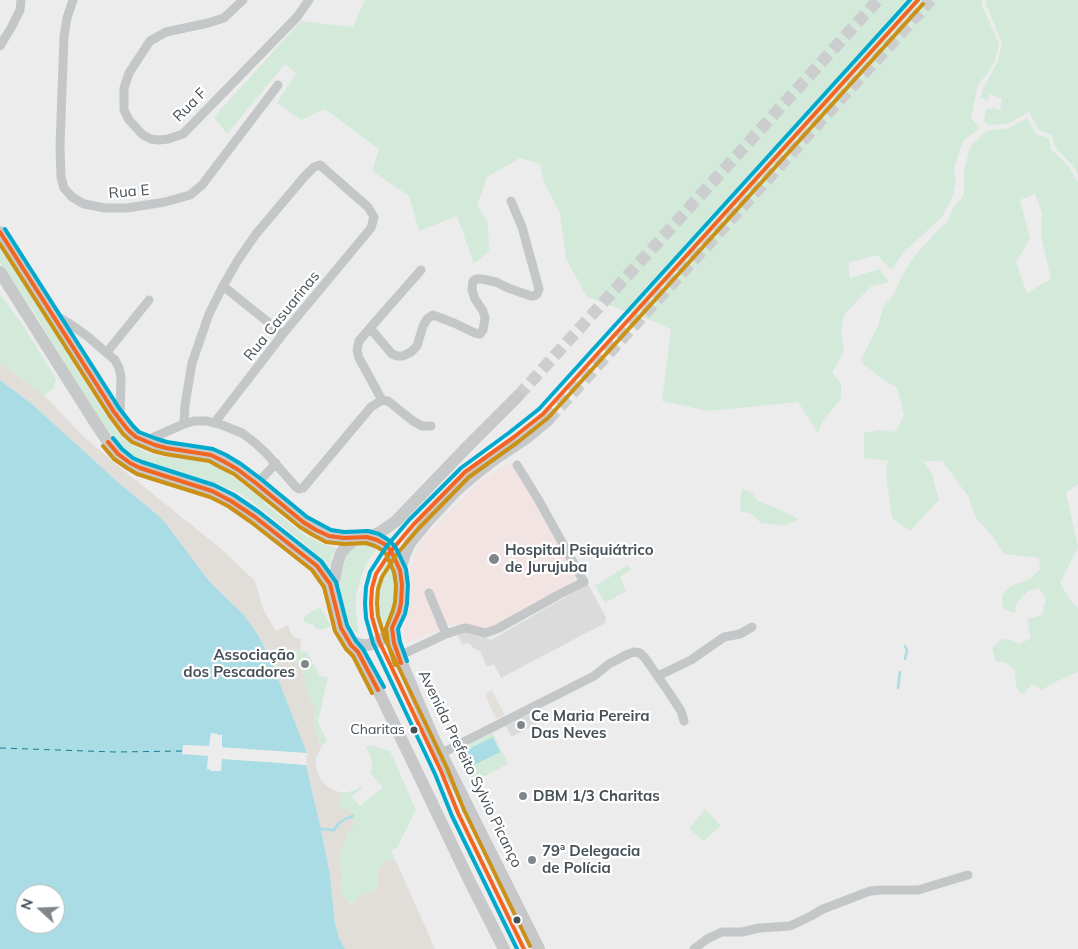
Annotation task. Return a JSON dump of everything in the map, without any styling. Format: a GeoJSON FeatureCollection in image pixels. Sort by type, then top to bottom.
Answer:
{"type":"FeatureCollection","features":[{"type":"Feature","properties":{"kind":"main road"},"geometry":{"type":"LineString","coordinates":[[0,232],[120,420],[136,437],[166,448],[211,455],[237,469],[303,522],[329,536],[377,540],[386,545],[400,570],[402,585],[399,612],[392,628],[387,636],[369,645],[355,643],[345,634]]}},
{"type":"Feature","properties":{"kind":"main road"},"geometry":{"type":"LineString","coordinates":[[0,272],[99,430],[118,454],[140,468],[207,489],[231,500],[286,540],[317,566],[330,584],[338,618],[345,634],[351,645],[358,652],[377,688],[504,949]]}},
{"type":"Feature","properties":{"kind":"main road"},"geometry":{"type":"LineString","coordinates":[[333,596],[336,571],[341,554],[348,545],[379,533],[396,521],[518,396]]}},
{"type":"Feature","properties":{"kind":"main road"},"geometry":{"type":"LineString","coordinates":[[400,570],[410,543],[457,490],[548,420]]}},
{"type":"Feature","properties":{"kind":"main road","name":"Avenida Prefeito Sylvio Picanço"},"geometry":{"type":"LineString","coordinates":[[392,628],[394,643],[433,737],[539,949]]}},
{"type":"Feature","properties":{"kind":"street"},"geometry":{"type":"LineString","coordinates":[[0,46],[20,10],[21,0]]}},
{"type":"Feature","properties":{"kind":"street","name":"Rua E"},"geometry":{"type":"LineString","coordinates":[[73,0],[67,18],[64,37],[60,146],[61,177],[64,188],[72,197],[84,204],[105,208],[127,208],[165,202],[190,195],[202,186],[278,86]]}},
{"type":"Feature","properties":{"kind":"street","name":"Rua F"},"geometry":{"type":"LineString","coordinates":[[243,0],[224,18],[166,32],[150,40],[129,73],[124,88],[124,110],[128,120],[143,135],[159,140],[182,134],[297,17],[309,0]]}},
{"type":"Feature","properties":{"kind":"street","name":"Rua Casuarinas"},"geometry":{"type":"LineString","coordinates":[[216,422],[283,334],[372,228],[374,217],[368,207],[320,165],[317,165],[305,176],[256,234],[223,286]]}},
{"type":"Feature","properties":{"kind":"street"},"geometry":{"type":"LineString","coordinates":[[370,328],[392,354],[403,356],[411,352],[416,346],[423,326],[427,319],[433,315],[480,334],[483,330],[485,318],[472,290],[473,281],[476,279],[496,282],[531,296],[537,294],[539,289],[522,226],[510,201]]}},
{"type":"Feature","properties":{"kind":"street"},"geometry":{"type":"LineString","coordinates":[[382,400],[359,358],[357,350],[359,341],[421,270]]}},
{"type":"Feature","properties":{"kind":"street"},"geometry":{"type":"LineString","coordinates":[[184,424],[192,363],[209,314],[223,286],[283,334]]}},
{"type":"Feature","properties":{"kind":"street"},"geometry":{"type":"LineString","coordinates":[[107,352],[149,300]]}},
{"type":"Feature","properties":{"kind":"street"},"geometry":{"type":"LineString","coordinates":[[53,314],[70,324],[115,360],[120,368],[121,377],[120,420]]}},
{"type":"Feature","properties":{"kind":"street"},"geometry":{"type":"LineString","coordinates":[[145,441],[194,421],[207,420],[216,422],[242,433],[254,442],[299,489],[303,488],[371,407],[382,400],[388,401],[422,426],[431,426]]}},
{"type":"Feature","properties":{"kind":"street"},"geometry":{"type":"LineString","coordinates":[[257,484],[276,464]]}},
{"type":"Feature","properties":{"kind":"street"},"geometry":{"type":"LineString","coordinates":[[399,656],[446,634],[467,628],[485,633],[491,632],[584,582],[517,465]]}},
{"type":"Feature","properties":{"kind":"street"},"geometry":{"type":"LineString","coordinates":[[429,593],[446,634]]}},
{"type":"Feature","properties":{"kind":"street"},"geometry":{"type":"LineString","coordinates":[[658,676],[691,660],[724,637],[740,634],[752,627]]}},
{"type":"Feature","properties":{"kind":"street"},"geometry":{"type":"LineString","coordinates":[[442,753],[594,676],[609,664],[634,652],[640,653],[658,676],[681,711],[684,721]]}},
{"type":"Feature","properties":{"kind":"street"},"geometry":{"type":"LineString","coordinates":[[694,949],[707,939],[722,932],[742,932],[759,928],[790,926],[824,909],[870,891],[918,890],[968,875]]}},
{"type":"Feature","properties":{"kind":"shaded area","name":"Hospital Psiquiátrico de Jurujuba"},"geometry":{"type":"Polygon","coordinates":[[[511,463],[519,479],[532,482],[576,575],[572,583],[493,627],[479,628],[455,623],[406,643],[404,629],[410,603],[412,567],[416,550],[422,540],[471,489],[493,472],[511,463]]]}},
{"type":"Feature","properties":{"kind":"shaded area"},"geometry":{"type":"Polygon","coordinates":[[[588,584],[606,617],[605,623],[501,678],[494,664],[487,667],[480,651],[473,648],[469,643],[462,644],[455,630],[465,628],[491,640],[588,584]]]}},
{"type":"Feature","properties":{"kind":"shaded area"},"geometry":{"type":"Polygon","coordinates":[[[492,690],[505,715],[496,719],[486,697],[487,693],[492,690]]]}},
{"type":"Feature","properties":{"kind":"shaded area","name":"Ce Maria Pereira Das Neves"},"geometry":{"type":"Polygon","coordinates":[[[532,713],[537,724],[511,737],[506,726],[532,713]]]}},
{"type":"Feature","properties":{"kind":"green space"},"geometry":{"type":"Polygon","coordinates":[[[365,0],[982,0],[982,5],[999,44],[995,61],[978,85],[971,118],[980,128],[963,141],[954,168],[956,183],[952,198],[942,217],[905,251],[891,270],[877,255],[848,263],[850,278],[879,269],[889,282],[870,287],[844,315],[841,331],[844,352],[832,372],[841,384],[841,399],[824,419],[818,433],[798,402],[708,411],[662,401],[671,330],[660,324],[587,297],[566,259],[560,213],[544,182],[540,164],[520,158],[487,177],[477,206],[488,222],[489,251],[474,264],[457,216],[419,231],[409,196],[372,171],[379,149],[325,109],[301,120],[277,103],[296,73],[285,64],[227,134],[214,117],[301,21],[353,27],[365,0]]]}},
{"type":"Feature","properties":{"kind":"green space"},"geometry":{"type":"Polygon","coordinates":[[[986,0],[1078,0],[1078,174],[1055,147],[1052,135],[1039,130],[1029,112],[1007,124],[987,125],[984,121],[986,109],[994,108],[1000,110],[1002,99],[990,94],[988,100],[980,98],[998,61],[1002,43],[986,0]]]}},
{"type":"Feature","properties":{"kind":"green space"},"geometry":{"type":"Polygon","coordinates":[[[1027,118],[1036,134],[1049,138],[1051,149],[1069,167],[1078,182],[1078,484],[1066,493],[1078,547],[1060,583],[1078,608],[1078,672],[1042,690],[1032,684],[1022,695],[1016,687],[1015,670],[1006,663],[996,661],[992,648],[1002,639],[1019,644],[1031,638],[1027,619],[1042,615],[1046,599],[1039,588],[1028,591],[1016,604],[1015,613],[1003,609],[1002,595],[1011,586],[1030,579],[1040,569],[1039,558],[1004,554],[993,537],[976,518],[968,496],[942,461],[923,461],[932,474],[939,500],[910,531],[892,518],[886,474],[888,461],[864,458],[864,433],[879,430],[896,432],[904,415],[897,388],[860,361],[878,326],[883,307],[894,294],[903,274],[917,253],[948,221],[953,208],[964,195],[964,171],[970,147],[986,131],[1009,128],[1027,118]],[[1035,194],[1020,200],[1030,239],[1016,262],[1027,293],[1051,279],[1041,236],[1042,213],[1035,194]]]}},
{"type":"Feature","properties":{"kind":"green space"},"geometry":{"type":"Polygon","coordinates":[[[0,246],[120,435],[143,451],[152,454],[200,461],[220,468],[262,498],[265,504],[306,536],[325,545],[335,547],[329,567],[304,543],[247,498],[235,491],[207,480],[145,462],[123,449],[114,440],[87,400],[33,311],[0,263],[0,246]]]}},
{"type":"Feature","properties":{"kind":"green space"},"geometry":{"type":"Polygon","coordinates":[[[0,294],[25,328],[56,379],[54,388],[44,395],[0,363],[0,294]]]}},
{"type":"Feature","properties":{"kind":"green space"},"geometry":{"type":"Polygon","coordinates":[[[742,489],[752,493],[758,501],[799,519],[784,526],[761,523],[750,513],[741,512],[742,489]]]}},
{"type":"Feature","properties":{"kind":"green space"},"geometry":{"type":"Polygon","coordinates":[[[367,542],[378,547],[368,561],[356,596],[359,634],[348,625],[345,616],[340,590],[341,574],[349,552],[354,546],[367,542]]]}},
{"type":"Feature","properties":{"kind":"green space"},"geometry":{"type":"Polygon","coordinates":[[[387,559],[393,570],[395,585],[389,615],[379,629],[375,616],[374,598],[378,580],[387,559]]]}},
{"type":"Feature","properties":{"kind":"green space"},"geometry":{"type":"Polygon","coordinates":[[[628,565],[631,570],[620,577],[626,591],[605,603],[595,586],[628,565]]]}},
{"type":"Feature","properties":{"kind":"green space"},"geometry":{"type":"Polygon","coordinates":[[[320,607],[331,626],[324,629],[317,629],[313,624],[304,622],[304,617],[307,614],[320,607]]]}},
{"type":"Feature","properties":{"kind":"green space"},"geometry":{"type":"Polygon","coordinates":[[[296,650],[307,652],[319,674],[323,677],[328,677],[318,722],[327,741],[322,746],[314,725],[315,710],[305,688],[306,679],[294,657],[296,650]]]}},
{"type":"Feature","properties":{"kind":"green space"},"geometry":{"type":"Polygon","coordinates":[[[493,733],[508,764],[473,782],[457,751],[493,733]]]}},
{"type":"Feature","properties":{"kind":"green space"},"geometry":{"type":"Polygon","coordinates":[[[370,745],[390,751],[416,810],[397,848],[391,850],[396,861],[389,859],[378,870],[377,887],[371,893],[364,894],[354,903],[349,904],[342,896],[341,879],[343,872],[340,865],[340,856],[348,832],[352,829],[339,805],[339,792],[348,792],[361,786],[362,788],[352,797],[360,806],[383,787],[370,773],[372,766],[371,757],[366,747],[370,745]]]}},
{"type":"Feature","properties":{"kind":"green space"},"geometry":{"type":"Polygon","coordinates":[[[705,809],[721,826],[704,841],[689,829],[705,809]]]}},
{"type":"Feature","properties":{"kind":"sand"},"geometry":{"type":"Polygon","coordinates":[[[0,363],[44,395],[82,435],[220,548],[255,581],[263,609],[276,631],[288,625],[292,635],[301,639],[300,651],[296,650],[294,656],[306,679],[305,688],[315,710],[314,725],[322,746],[316,757],[318,775],[323,783],[339,792],[341,798],[339,805],[342,809],[348,809],[354,820],[340,856],[340,865],[343,872],[341,879],[342,896],[350,904],[354,903],[357,898],[364,894],[371,893],[377,887],[378,870],[390,859],[396,861],[435,949],[345,949],[339,938],[335,923],[330,875],[306,765],[307,753],[270,658],[258,635],[244,615],[209,581],[159,516],[120,484],[32,404],[0,380],[0,363]]]}},
{"type":"Feature","properties":{"kind":"water"},"geometry":{"type":"Polygon","coordinates":[[[0,380],[32,404],[120,484],[159,516],[209,581],[244,615],[258,635],[270,658],[307,753],[218,747],[218,734],[211,733],[209,746],[183,745],[182,754],[208,756],[207,769],[216,771],[218,757],[306,765],[330,875],[335,923],[339,938],[345,949],[0,949],[0,380]]]}},
{"type":"Feature","properties":{"kind":"water"},"geometry":{"type":"Polygon","coordinates":[[[493,737],[500,752],[470,767],[463,752],[493,737]]]}},
{"type":"Feature","properties":{"kind":"pier"},"geometry":{"type":"Polygon","coordinates":[[[211,735],[222,735],[222,749],[309,754],[307,756],[218,750],[215,748],[216,736],[213,736],[210,749],[186,747],[210,748],[211,735]]]}},
{"type":"Feature","properties":{"kind":"pier"},"geometry":{"type":"Polygon","coordinates":[[[216,755],[306,762],[309,765],[222,759],[221,771],[210,771],[210,767],[214,768],[216,755]]]}},
{"type":"Feature","properties":{"kind":"waterway"},"geometry":{"type":"LineString","coordinates":[[905,646],[907,650],[905,659]]}},
{"type":"Feature","properties":{"kind":"waterway"},"geometry":{"type":"LineString","coordinates":[[898,688],[900,672]]}},
{"type":"Feature","properties":{"kind":"waterway"},"geometry":{"type":"LineString","coordinates":[[321,829],[334,830],[339,823],[353,816]]}},
{"type":"Feature","properties":{"kind":"ferry route"},"geometry":{"type":"LineString","coordinates":[[0,748],[115,752],[185,751]]}},
{"type":"Feature","properties":{"kind":"tunnel"},"geometry":{"type":"LineString","coordinates":[[518,396],[878,0]]}},
{"type":"Feature","properties":{"kind":"tunnel"},"geometry":{"type":"LineString","coordinates":[[548,420],[931,0]]}},
{"type":"Feature","properties":{"kind":"transit line"},"geometry":{"type":"LineString","coordinates":[[517,949],[452,816],[435,774],[373,643],[366,618],[365,603],[366,587],[370,572],[386,547],[409,520],[461,468],[539,409],[910,0]]}},
{"type":"Feature","properties":{"kind":"transit line"},"geometry":{"type":"LineString","coordinates":[[524,949],[458,813],[441,771],[379,641],[372,617],[371,603],[372,588],[376,574],[391,551],[414,524],[465,472],[543,414],[918,0]]}},
{"type":"Feature","properties":{"kind":"transit line"},"geometry":{"type":"LineString","coordinates":[[530,946],[464,810],[447,768],[385,639],[378,616],[377,603],[378,589],[382,577],[396,555],[419,528],[469,477],[548,418],[923,4]]}},
{"type":"Feature","properties":{"kind":"transit line"},"geometry":{"type":"LineString","coordinates":[[5,229],[119,408],[139,432],[167,442],[213,449],[241,464],[307,517],[331,530],[344,532],[368,531],[379,534],[390,541],[396,548],[406,569],[408,585],[407,604],[405,614],[398,629],[400,642],[407,661]]}},
{"type":"Feature","properties":{"kind":"transit line"},"geometry":{"type":"LineString","coordinates":[[0,232],[114,412],[136,437],[155,445],[211,455],[223,461],[257,484],[303,522],[329,536],[344,538],[367,537],[386,545],[400,570],[402,585],[399,612],[392,628],[394,643],[401,663]]}},
{"type":"Feature","properties":{"kind":"transit line"},"geometry":{"type":"LineString","coordinates":[[0,244],[109,415],[123,434],[132,442],[165,454],[209,461],[234,474],[300,527],[326,542],[344,544],[366,543],[375,546],[386,554],[394,572],[396,585],[395,602],[386,628],[388,644],[395,665]]}},
{"type":"Feature","properties":{"kind":"transit line"},"geometry":{"type":"LineString","coordinates":[[113,438],[133,458],[214,485],[234,495],[259,512],[321,561],[336,582],[347,625],[384,687]]}},
{"type":"Feature","properties":{"kind":"transit line"},"geometry":{"type":"LineString","coordinates":[[108,442],[118,454],[140,468],[212,491],[231,501],[255,517],[317,566],[330,584],[341,628],[351,645],[358,652],[378,690]]}},
{"type":"Feature","properties":{"kind":"transit line"},"geometry":{"type":"LineString","coordinates":[[103,446],[114,459],[137,474],[210,497],[228,506],[312,570],[324,587],[335,631],[346,649],[353,656],[372,693]]}},
{"type":"Feature","properties":{"kind":"place","name":"Hospital Psiquiátrico de Jurujuba"},"geometry":{"type":"Point","coordinates":[494,559]}},
{"type":"Feature","properties":{"kind":"place","name":"Associação dos Pescadores"},"geometry":{"type":"Point","coordinates":[305,664]}},
{"type":"Feature","properties":{"kind":"place","name":"Ce Maria Pereira Das Neves"},"geometry":{"type":"Point","coordinates":[521,725]}},
{"type":"Feature","properties":{"kind":"place","name":"Charitas"},"geometry":{"type":"Point","coordinates":[414,730]}},
{"type":"Feature","properties":{"kind":"place","name":"DBM 1/3 Charitas"},"geometry":{"type":"Point","coordinates":[523,796]}},
{"type":"Feature","properties":{"kind":"place","name":"79ª Delegacia de Polícia"},"geometry":{"type":"Point","coordinates":[532,860]}}]}
